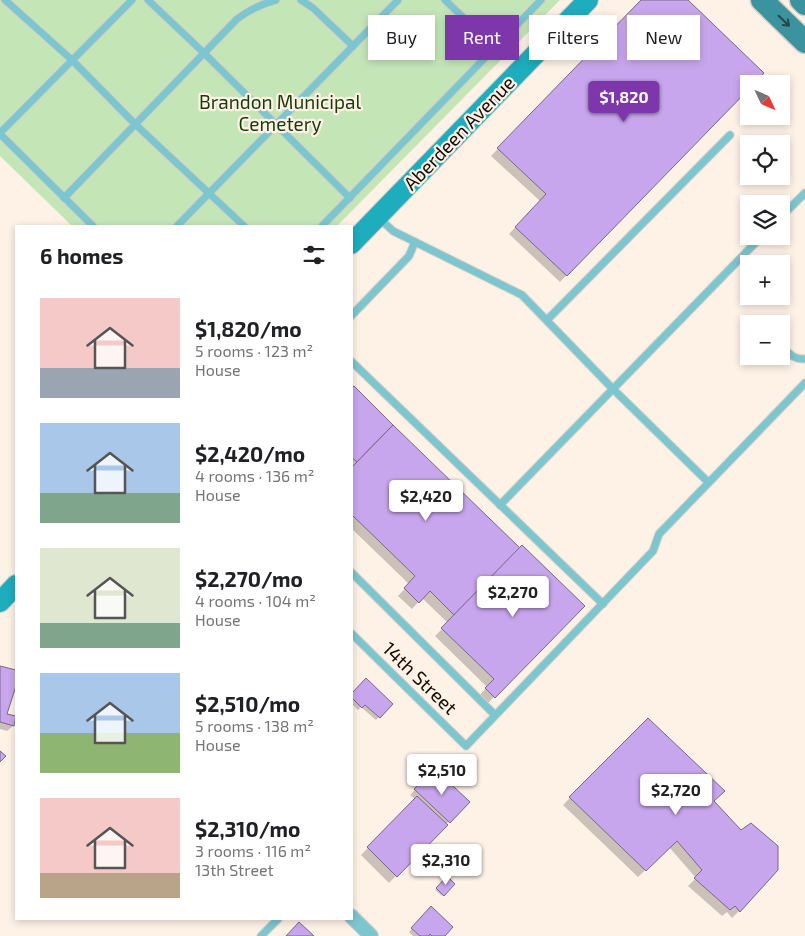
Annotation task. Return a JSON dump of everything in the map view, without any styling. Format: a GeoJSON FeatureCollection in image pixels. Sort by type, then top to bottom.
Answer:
{"type":"FeatureCollection","features":[{"type":"Feature","properties":{"kind":"main road"},"geometry":{"type":"LineString","coordinates":[[762,0],[805,42]]}},
{"type":"Feature","properties":{"kind":"main road"},"geometry":{"type":"LineString","coordinates":[[801,0],[805,4]]}},
{"type":"Feature","properties":{"kind":"street","name":"Aberdeen Avenue"},"geometry":{"type":"LineString","coordinates":[[353,242],[588,0]]}},
{"type":"Feature","properties":{"kind":"street"},"geometry":{"type":"LineString","coordinates":[[353,918],[371,936]]}},
{"type":"Feature","properties":{"kind":"lane"},"geometry":{"type":"LineString","coordinates":[[5,0],[72,60],[136,124],[243,225]]}},
{"type":"Feature","properties":{"kind":"lane"},"geometry":{"type":"LineString","coordinates":[[92,225],[0,134],[132,0]]}},
{"type":"Feature","properties":{"kind":"lane"},"geometry":{"type":"LineString","coordinates":[[148,0],[350,198]]}},
{"type":"Feature","properties":{"kind":"lane"},"geometry":{"type":"LineString","coordinates":[[64,198],[237,19],[257,6],[276,0]]}},
{"type":"Feature","properties":{"kind":"lane"},"geometry":{"type":"LineString","coordinates":[[301,0],[308,4],[353,46]]}},
{"type":"Feature","properties":{"kind":"lane"},"geometry":{"type":"LineString","coordinates":[[178,225],[398,0]]}},
{"type":"Feature","properties":{"kind":"lane"},"geometry":{"type":"LineString","coordinates":[[445,0],[460,15]]}},
{"type":"Feature","properties":{"kind":"lane"},"geometry":{"type":"LineString","coordinates":[[519,22],[541,0]]}},
{"type":"Feature","properties":{"kind":"lane"},"geometry":{"type":"LineString","coordinates":[[323,225],[482,60]]}},
{"type":"Feature","properties":{"kind":"lane"},"geometry":{"type":"LineString","coordinates":[[547,320],[730,135]]}},
{"type":"Feature","properties":{"kind":"lane"},"geometry":{"type":"LineString","coordinates":[[790,208],[805,193]]}},
{"type":"Feature","properties":{"kind":"lane"},"geometry":{"type":"LineString","coordinates":[[378,217],[393,231],[522,295],[708,482]]}},
{"type":"Feature","properties":{"kind":"lane"},"geometry":{"type":"LineString","coordinates":[[353,314],[409,256],[414,242]]}},
{"type":"Feature","properties":{"kind":"lane"},"geometry":{"type":"LineString","coordinates":[[500,505],[753,245]]}},
{"type":"Feature","properties":{"kind":"lane"},"geometry":{"type":"LineString","coordinates":[[790,354],[799,360],[805,359]]}},
{"type":"Feature","properties":{"kind":"lane"},"geometry":{"type":"LineString","coordinates":[[353,363],[603,604]]}},
{"type":"Feature","properties":{"kind":"lane"},"geometry":{"type":"LineString","coordinates":[[353,574],[495,715],[653,551],[659,534],[805,383]]}},
{"type":"Feature","properties":{"kind":"lane","name":"14th Street"},"geometry":{"type":"LineString","coordinates":[[353,635],[466,746],[495,715]]}},
{"type":"Feature","properties":{"kind":"lane"},"geometry":{"type":"LineString","coordinates":[[261,936],[277,920]]}},
{"type":"Feature","properties":{"kind":"green space","name":"Brandon Municipal Cemetery"},"geometry":{"type":"Polygon","coordinates":[[[0,0],[560,0],[545,15],[529,15],[529,31],[519,42],[519,15],[445,15],[445,60],[501,60],[338,225],[71,225],[0,156],[0,0]]]}},
{"type":"Feature","properties":{"kind":"building"},"geometry":{"type":"Polygon","coordinates":[[[641,0],[688,0],[764,73],[762,75],[740,75],[740,98],[567,276],[515,227],[546,194],[497,148],[583,60],[617,60],[617,25],[641,0]]]}},
{"type":"Feature","properties":{"kind":"building"},"geometry":{"type":"Polygon","coordinates":[[[353,387],[393,425],[357,462],[353,459],[353,387]]]}},
{"type":"Feature","properties":{"kind":"building"},"geometry":{"type":"Polygon","coordinates":[[[393,425],[520,548],[454,615],[430,591],[419,603],[404,588],[415,576],[353,516],[353,466],[393,425]]]}},
{"type":"Feature","properties":{"kind":"building"},"geometry":{"type":"Polygon","coordinates":[[[522,545],[585,606],[495,698],[485,688],[494,679],[441,628],[522,545]]]}},
{"type":"Feature","properties":{"kind":"building"},"geometry":{"type":"Polygon","coordinates":[[[0,666],[15,670],[15,689],[7,714],[15,716],[15,721],[14,726],[0,722],[0,666]]]}},
{"type":"Feature","properties":{"kind":"building"},"geometry":{"type":"Polygon","coordinates":[[[366,678],[393,704],[380,718],[365,705],[362,708],[353,699],[353,692],[366,678]]]}},
{"type":"Feature","properties":{"kind":"building"},"geometry":{"type":"Polygon","coordinates":[[[648,718],[725,791],[714,801],[741,830],[751,823],[778,846],[778,870],[740,912],[735,906],[730,910],[694,878],[702,870],[677,841],[646,871],[569,797],[648,718]]]}},
{"type":"Feature","properties":{"kind":"building"},"geometry":{"type":"Polygon","coordinates":[[[0,751],[6,756],[0,762],[0,751]]]}},
{"type":"Feature","properties":{"kind":"building"},"geometry":{"type":"Polygon","coordinates":[[[434,768],[470,802],[450,823],[414,789],[434,768]]]}},
{"type":"Feature","properties":{"kind":"building"},"geometry":{"type":"Polygon","coordinates":[[[417,796],[448,825],[397,877],[367,847],[417,796]]]}},
{"type":"Feature","properties":{"kind":"building"},"geometry":{"type":"Polygon","coordinates":[[[447,876],[455,884],[444,896],[436,888],[447,876]]]}},
{"type":"Feature","properties":{"kind":"building"},"geometry":{"type":"Polygon","coordinates":[[[431,906],[453,927],[445,936],[432,936],[430,934],[429,936],[420,936],[411,928],[431,906]]]}},
{"type":"Feature","properties":{"kind":"building"},"geometry":{"type":"Polygon","coordinates":[[[299,922],[314,936],[286,936],[299,922]]]}}]}
